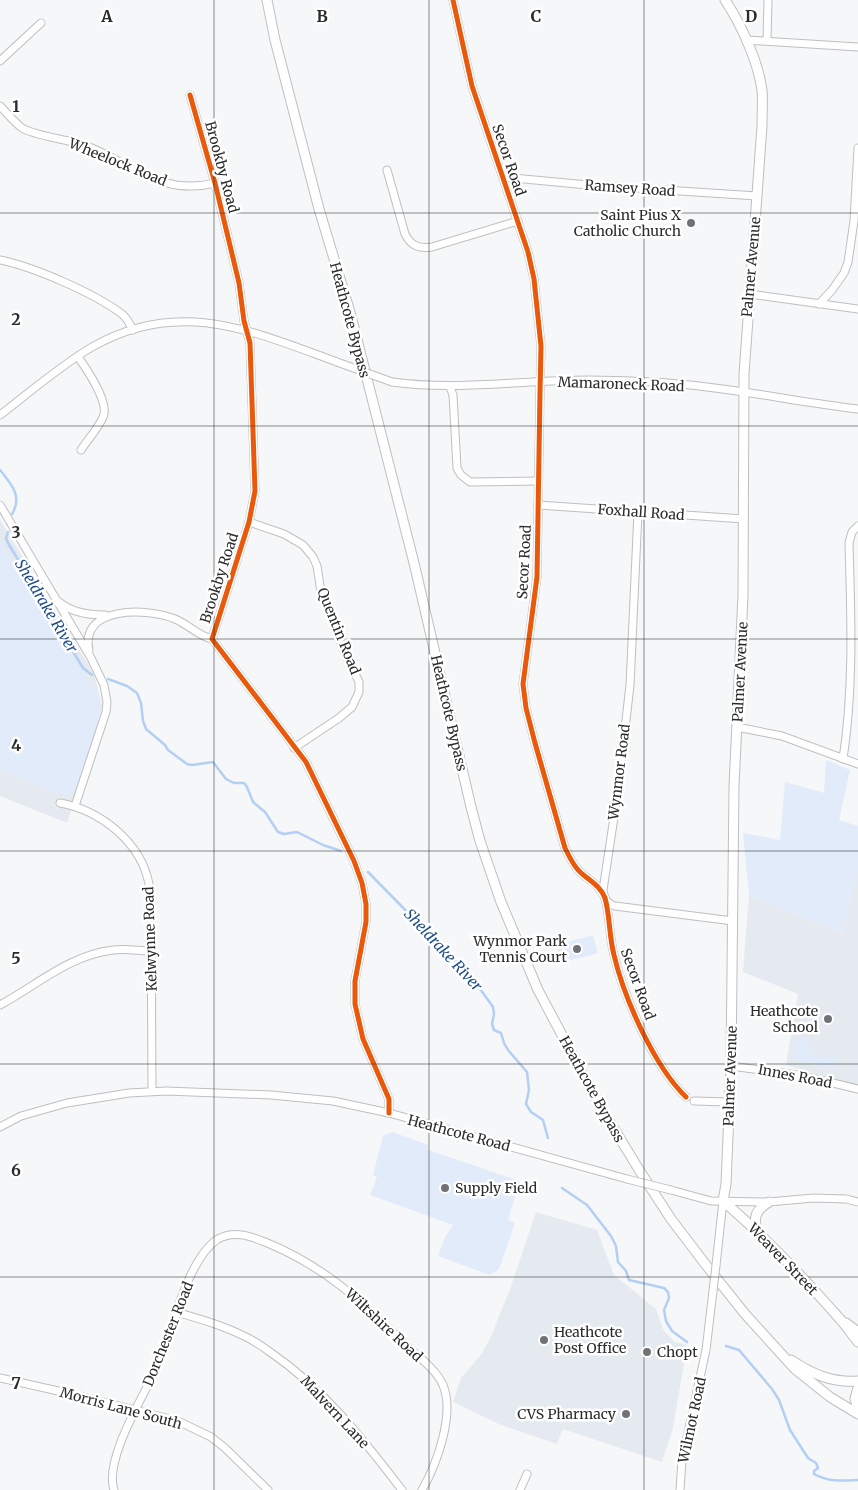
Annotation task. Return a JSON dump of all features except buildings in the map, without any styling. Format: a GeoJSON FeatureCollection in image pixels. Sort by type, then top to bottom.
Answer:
{"type":"FeatureCollection","features":[{"type":"Feature","properties":{"kind":"main road","name":"Heathcote Bypass"},"geometry":{"type":"LineString","coordinates":[[267,0],[275,40],[319,209],[350,312],[412,554],[471,807],[501,902],[538,990],[565,1042],[620,1140],[671,1219],[745,1314],[805,1379],[858,1414]]}},
{"type":"Feature","properties":{"kind":"main road","name":"Palmer Avenue"},"geometry":{"type":"LineString","coordinates":[[723,1201],[726,1184],[731,1066],[734,796],[742,638],[744,519],[743,392],[749,294],[762,146],[762,90],[746,40],[725,0]]}},
{"type":"Feature","properties":{"kind":"main road","name":"Weaver Street"},"geometry":{"type":"LineString","coordinates":[[723,1201],[757,1232],[841,1320],[858,1342]]}},
{"type":"Feature","properties":{"kind":"main road"},"geometry":{"type":"LineString","coordinates":[[757,1232],[755,1216],[760,1208],[769,1202]]}},
{"type":"Feature","properties":{"kind":"main road","name":"Weaver Street"},"geometry":{"type":"LineString","coordinates":[[841,1320],[858,1332]]}},
{"type":"Feature","properties":{"kind":"main road","name":"Heathcote Bypass"},"geometry":{"type":"LineString","coordinates":[[785,1357],[820,1377],[839,1381],[858,1381]]}},
{"type":"Feature","properties":{"kind":"main road"},"geometry":{"type":"LineString","coordinates":[[858,1388],[855,1399],[858,1408]]}},
{"type":"Feature","properties":{"kind":"street","name":"Secor Road"},"geometry":{"type":"LineString","coordinates":[[453,0],[472,86],[528,252],[534,279],[541,346],[537,577],[524,677],[526,708],[565,848],[576,869],[594,883],[604,897],[613,953],[626,994],[644,1033],[660,1061],[674,1084],[686,1097]]}},
{"type":"Feature","properties":{"kind":"street"},"geometry":{"type":"LineString","coordinates":[[767,41],[768,0]]}},
{"type":"Feature","properties":{"kind":"street"},"geometry":{"type":"LineString","coordinates":[[0,61],[41,23]]}},
{"type":"Feature","properties":{"kind":"street"},"geometry":{"type":"LineString","coordinates":[[746,40],[858,47]]}},
{"type":"Feature","properties":{"kind":"street","name":"Brookby Road"},"geometry":{"type":"LineString","coordinates":[[190,95],[215,183],[240,283],[246,330],[250,343],[255,491],[249,522],[212,639],[306,762],[354,861],[362,883],[366,904],[366,922],[354,981],[355,1004],[363,1039],[389,1099],[390,1113]]}},
{"type":"Feature","properties":{"kind":"street","name":"Wheelock Road"},"geometry":{"type":"LineString","coordinates":[[0,106],[22,128],[89,146],[159,182],[188,186],[202,186],[215,183]]}},
{"type":"Feature","properties":{"kind":"street"},"geometry":{"type":"LineString","coordinates":[[819,304],[844,273],[848,262],[854,221],[858,148]]}},
{"type":"Feature","properties":{"kind":"street"},"geometry":{"type":"LineString","coordinates":[[387,170],[408,240],[418,248],[432,248],[518,221]]}},
{"type":"Feature","properties":{"kind":"street","name":"Ramsey Road"},"geometry":{"type":"LineString","coordinates":[[503,178],[757,196]]}},
{"type":"Feature","properties":{"kind":"street"},"geometry":{"type":"LineString","coordinates":[[0,260],[36,271],[79,290],[122,314],[133,330]]}},
{"type":"Feature","properties":{"kind":"street"},"geometry":{"type":"LineString","coordinates":[[749,294],[858,309]]}},
{"type":"Feature","properties":{"kind":"street","name":"Mamaroneck Road"},"geometry":{"type":"LineString","coordinates":[[0,415],[78,357],[106,340],[133,330],[160,324],[190,322],[213,323],[246,330],[392,382],[420,386],[450,387],[589,380],[641,382],[743,392],[858,409]]}},
{"type":"Feature","properties":{"kind":"street"},"geometry":{"type":"LineString","coordinates":[[78,357],[103,400],[104,409],[103,418],[82,450]]}},
{"type":"Feature","properties":{"kind":"street"},"geometry":{"type":"LineString","coordinates":[[450,387],[457,468],[461,475],[470,482],[538,480]]}},
{"type":"Feature","properties":{"kind":"street"},"geometry":{"type":"LineString","coordinates":[[0,505],[101,676],[107,702],[103,724],[76,806]]}},
{"type":"Feature","properties":{"kind":"street","name":"Foxhall Road"},"geometry":{"type":"LineString","coordinates":[[538,505],[744,519]]}},
{"type":"Feature","properties":{"kind":"street","name":"Wynmor Road"},"geometry":{"type":"LineString","coordinates":[[604,897],[603,890],[618,791],[630,685],[638,512]]}},
{"type":"Feature","properties":{"kind":"street","name":"Quentin Road"},"geometry":{"type":"LineString","coordinates":[[249,522],[284,534],[303,545],[313,557],[317,566],[322,592],[343,649],[359,682],[360,692],[352,708],[294,748]]}},
{"type":"Feature","properties":{"kind":"street"},"geometry":{"type":"LineString","coordinates":[[843,758],[847,732],[850,663],[849,543],[852,532],[858,526]]}},
{"type":"Feature","properties":{"kind":"street"},"geometry":{"type":"LineString","coordinates":[[55,598],[66,608],[80,613],[108,615],[140,612],[173,618],[212,639]]}},
{"type":"Feature","properties":{"kind":"street"},"geometry":{"type":"LineString","coordinates":[[91,658],[88,637],[98,620],[108,615]]}},
{"type":"Feature","properties":{"kind":"street"},"geometry":{"type":"LineString","coordinates":[[737,727],[782,736],[858,764]]}},
{"type":"Feature","properties":{"kind":"street","name":"Kelwynne Road"},"geometry":{"type":"LineString","coordinates":[[60,803],[84,809],[115,829],[133,849],[149,883],[152,951],[152,1091]]}},
{"type":"Feature","properties":{"kind":"street"},"geometry":{"type":"LineString","coordinates":[[604,897],[608,903],[614,906],[733,921]]}},
{"type":"Feature","properties":{"kind":"street"},"geometry":{"type":"LineString","coordinates":[[0,1005],[76,960],[114,950],[152,951]]}},
{"type":"Feature","properties":{"kind":"street","name":"Innes Road"},"geometry":{"type":"LineString","coordinates":[[731,1066],[804,1076],[858,1089]]}},
{"type":"Feature","properties":{"kind":"street","name":"Heathcote Road"},"geometry":{"type":"LineString","coordinates":[[0,1126],[21,1116],[67,1103],[129,1093],[152,1091],[271,1095],[324,1100],[390,1113],[711,1201],[769,1202],[813,1198],[846,1199],[858,1202]]}},
{"type":"Feature","properties":{"kind":"street"},"geometry":{"type":"LineString","coordinates":[[694,1101],[729,1102]]}},
{"type":"Feature","properties":{"kind":"street","name":"Palmer Avenue"},"geometry":{"type":"LineString","coordinates":[[706,1350],[723,1201]]}},
{"type":"Feature","properties":{"kind":"street","name":"Wiltshire Road"},"geometry":{"type":"LineString","coordinates":[[218,1239],[233,1234],[242,1234],[285,1250],[306,1261],[353,1294],[430,1368],[446,1394],[447,1406],[446,1420],[440,1444],[429,1477],[422,1490]]}},
{"type":"Feature","properties":{"kind":"street","name":"Dorchester Road"},"geometry":{"type":"LineString","coordinates":[[114,1490],[112,1477],[114,1462],[157,1367],[176,1312],[194,1270],[218,1239]]}},
{"type":"Feature","properties":{"kind":"street","name":"Malvern Lane"},"geometry":{"type":"LineString","coordinates":[[176,1312],[220,1325],[250,1338],[288,1364],[316,1388],[340,1414],[402,1490]]}},
{"type":"Feature","properties":{"kind":"street","name":"Wilmot Road"},"geometry":{"type":"LineString","coordinates":[[680,1490],[682,1460],[706,1350]]}},
{"type":"Feature","properties":{"kind":"street","name":"Morris Lane South"},"geometry":{"type":"LineString","coordinates":[[0,1378],[178,1421],[211,1437],[236,1458],[268,1490]]}},
{"type":"Feature","properties":{"kind":"street"},"geometry":{"type":"LineString","coordinates":[[520,1490],[527,1474]]}},
{"type":"Feature","properties":{"kind":"shaded area"},"geometry":{"type":"Polygon","coordinates":[[[0,520],[94,674],[102,706],[67,823],[0,796],[0,520]]]}},
{"type":"Feature","properties":{"kind":"shaded area"},"geometry":{"type":"Polygon","coordinates":[[[0,539],[94,690],[102,706],[79,784],[68,796],[0,771],[0,539]]]}},
{"type":"Feature","properties":{"kind":"shaded area"},"geometry":{"type":"Polygon","coordinates":[[[826,760],[850,770],[839,820],[858,826],[858,867],[842,933],[749,895],[743,833],[780,840],[785,782],[824,793],[826,760]]]}},
{"type":"Feature","properties":{"kind":"shaded area"},"geometry":{"type":"Polygon","coordinates":[[[858,867],[858,1086],[786,1065],[798,994],[743,972],[749,895],[842,933],[858,867]]]}},
{"type":"Feature","properties":{"kind":"shaded area","name":"Wynmor Park Tennis Court"},"geometry":{"type":"Polygon","coordinates":[[[593,935],[598,953],[560,963],[556,945],[593,935]]]}},
{"type":"Feature","properties":{"kind":"shaded area"},"geometry":{"type":"Polygon","coordinates":[[[805,1035],[812,1046],[810,1054],[837,1059],[835,1069],[792,1059],[796,1041],[805,1035]]]}},
{"type":"Feature","properties":{"kind":"shaded area","name":"Supply Field"},"geometry":{"type":"Polygon","coordinates":[[[392,1132],[428,1145],[428,1150],[520,1181],[508,1220],[515,1223],[499,1269],[490,1275],[438,1256],[445,1237],[453,1225],[370,1195],[377,1177],[373,1175],[383,1136],[392,1132]]]}},
{"type":"Feature","properties":{"kind":"shaded area"},"geometry":{"type":"Polygon","coordinates":[[[536,1212],[597,1230],[614,1275],[656,1309],[664,1331],[675,1342],[687,1345],[673,1428],[662,1462],[563,1429],[557,1444],[501,1425],[453,1402],[461,1378],[480,1356],[490,1339],[510,1289],[536,1212]]]}},
{"type":"Feature","properties":{"kind":"waterway","name":"Sheldrake River"},"geometry":{"type":"LineString","coordinates":[[0,470],[12,485],[16,496],[15,508],[12,514]]}},
{"type":"Feature","properties":{"kind":"waterway","name":"Sheldrake River"},"geometry":{"type":"LineString","coordinates":[[8,532],[6,538],[8,543],[83,668],[92,675]]}},
{"type":"Feature","properties":{"kind":"waterway","name":"Sheldrake River"},"geometry":{"type":"LineString","coordinates":[[108,679],[127,686],[137,693],[146,729],[165,745],[168,750],[187,764],[213,762],[226,779],[234,783],[244,783],[253,802],[265,812],[278,832],[284,834],[297,832],[323,845],[341,851]]}},
{"type":"Feature","properties":{"kind":"waterway","name":"Sheldrake River"},"geometry":{"type":"LineString","coordinates":[[368,872],[473,979],[493,1007],[492,1024],[494,1030],[501,1033],[508,1050],[527,1072],[529,1090],[526,1104],[531,1112],[543,1120],[548,1138]]}},
{"type":"Feature","properties":{"kind":"waterway","name":"Sheldrake River"},"geometry":{"type":"LineString","coordinates":[[562,1188],[587,1205],[611,1236],[616,1246],[618,1262],[626,1271],[629,1280],[664,1288],[668,1292],[669,1298],[664,1310],[666,1321],[672,1331],[687,1342]]}},
{"type":"Feature","properties":{"kind":"waterway","name":"Sheldrake River"},"geometry":{"type":"LineString","coordinates":[[726,1346],[739,1350],[772,1389],[779,1400],[790,1430],[808,1458],[816,1463],[818,1468],[814,1471],[814,1474],[830,1480],[858,1480]]}},
{"type":"Feature","properties":{"kind":"cycle path"},"geometry":{"type":"LineString","coordinates":[[453,0],[472,86],[528,252],[534,279],[541,346],[537,577],[523,684],[526,708],[565,848],[577,869],[603,893],[607,905],[614,955],[633,1011],[663,1068],[686,1097]]}},
{"type":"Feature","properties":{"kind":"cycle path"},"geometry":{"type":"LineString","coordinates":[[190,95],[215,183],[239,283],[244,321],[250,343],[255,491],[249,522],[212,639],[306,762],[354,861],[362,883],[366,904],[366,922],[355,981],[355,1004],[363,1039],[389,1099],[389,1113]]}},
{"type":"Feature","properties":{"kind":"place","name":"Saint Pius X Catholic Church"},"geometry":{"type":"Point","coordinates":[691,223]}},
{"type":"Feature","properties":{"kind":"place","name":"Wynmor Park Tennis Court"},"geometry":{"type":"Point","coordinates":[577,949]}},
{"type":"Feature","properties":{"kind":"place","name":"Heathcote School"},"geometry":{"type":"Point","coordinates":[828,1019]}},
{"type":"Feature","properties":{"kind":"place","name":"Supply Field"},"geometry":{"type":"Point","coordinates":[445,1188]}},
{"type":"Feature","properties":{"kind":"place","name":"Heathcote Post Office"},"geometry":{"type":"Point","coordinates":[544,1340]}},
{"type":"Feature","properties":{"kind":"place","name":"Chopt"},"geometry":{"type":"Point","coordinates":[647,1352]}},
{"type":"Feature","properties":{"kind":"place","name":"CVS Pharmacy"},"geometry":{"type":"Point","coordinates":[626,1414]}}]}
